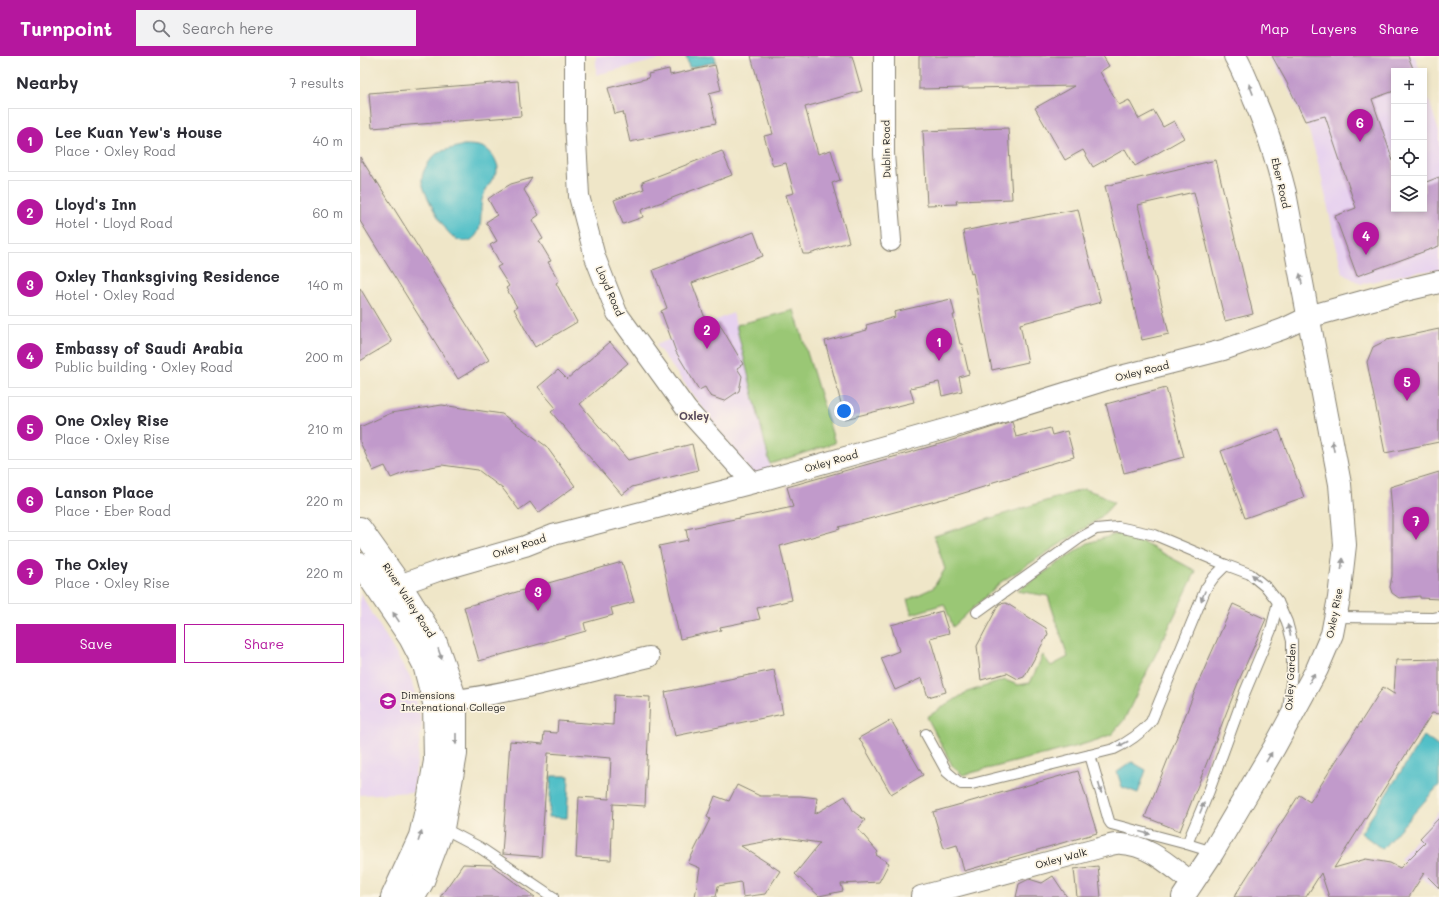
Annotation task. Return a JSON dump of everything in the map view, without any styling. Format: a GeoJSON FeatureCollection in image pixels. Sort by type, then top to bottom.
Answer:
{"type":"FeatureCollection","features":[{"type":"Feature","properties":{"kind":"main road","name":"Eber Road"},"geometry":{"type":"LineString","coordinates":[[1235,56],[1246,77],[1265,123],[1279,168],[1309,322]]}},
{"type":"Feature","properties":{"kind":"main road","name":"Oxley Road"},"geometry":{"type":"LineString","coordinates":[[1309,322],[1405,290],[1439,282]]}},
{"type":"Feature","properties":{"kind":"main road","name":"Oxley Road"},"geometry":{"type":"LineString","coordinates":[[1309,322],[1411,299],[1439,295]]}},
{"type":"Feature","properties":{"kind":"main road","name":"Oxley Rise"},"geometry":{"type":"LineString","coordinates":[[1188,890],[1213,852],[1287,725],[1317,669],[1332,634],[1344,545],[1343,514],[1340,484],[1309,322]]}},
{"type":"Feature","properties":{"kind":"main road","name":"River Valley Road"},"geometry":{"type":"LineString","coordinates":[[360,528],[400,584],[435,640],[456,700],[456,754],[443,828],[423,881],[414,897]]}},
{"type":"Feature","properties":{"kind":"main road","name":"River Valley Road"},"geometry":{"type":"LineString","coordinates":[[360,564],[410,638],[424,665],[434,703],[435,761],[428,800],[420,836],[392,897]]}},
{"type":"Feature","properties":{"kind":"street","name":"Lloyd Road"},"geometry":{"type":"LineString","coordinates":[[575,56],[575,121],[579,196],[595,257],[617,312],[687,410],[753,483]]}},
{"type":"Feature","properties":{"kind":"street","name":"Dublin Road"},"geometry":{"type":"LineString","coordinates":[[884,56],[884,154],[891,241]]}},
{"type":"Feature","properties":{"kind":"street","name":"Oxley Road"},"geometry":{"type":"LineString","coordinates":[[379,592],[438,571],[525,546],[553,535],[753,483],[984,418],[1113,378],[1223,350],[1282,329],[1309,322]]}},
{"type":"Feature","properties":{"kind":"street"},"geometry":{"type":"LineString","coordinates":[[434,703],[515,689],[649,656]]}},
{"type":"Feature","properties":{"kind":"street","name":"Oxley Walk"},"geometry":{"type":"LineString","coordinates":[[921,896],[1102,847],[1120,844],[1139,846],[1151,852],[1188,890]]}},
{"type":"Feature","properties":{"kind":"lane","name":"Oxley Garden"},"geometry":{"type":"LineString","coordinates":[[977,612],[1080,538],[1096,529],[1118,527],[1155,535],[1250,574],[1267,588],[1278,602],[1287,622],[1292,641],[1292,672],[1287,725]]}},
{"type":"Feature","properties":{"kind":"lane"},"geometry":{"type":"LineString","coordinates":[[926,734],[947,772],[961,784],[972,784],[1090,755],[1123,745],[1151,722],[1206,588],[1226,565]]}},
{"type":"Feature","properties":{"kind":"lane"},"geometry":{"type":"LineString","coordinates":[[1187,844],[1209,791],[1245,692],[1271,630],[1278,602]]}},
{"type":"Feature","properties":{"kind":"lane"},"geometry":{"type":"LineString","coordinates":[[1335,617],[1434,618],[1439,616]]}},
{"type":"Feature","properties":{"kind":"lane"},"geometry":{"type":"LineString","coordinates":[[1090,755],[1111,824],[1213,852]]}},
{"type":"Feature","properties":{"kind":"lane"},"geometry":{"type":"LineString","coordinates":[[443,828],[479,847],[553,897]]}},
{"type":"Feature","properties":{"kind":"shaded area"},"geometry":{"type":"Polygon","coordinates":[[[596,56],[673,56],[596,75],[596,56]]]}},
{"type":"Feature","properties":{"kind":"shaded area"},"geometry":{"type":"Polygon","coordinates":[[[1269,56],[1415,56],[1419,68],[1391,68],[1391,212],[1427,212],[1427,94],[1439,132],[1439,270],[1416,272],[1361,284],[1342,273],[1319,166],[1309,131],[1286,84],[1269,56]]]}},
{"type":"Feature","properties":{"kind":"shaded area"},"geometry":{"type":"Polygon","coordinates":[[[733,313],[771,470],[753,475],[656,345],[733,313]]]}},
{"type":"Feature","properties":{"kind":"shaded area","name":"Dimensions International College"},"geometry":{"type":"Polygon","coordinates":[[[360,593],[411,679],[422,724],[413,792],[360,795],[360,593]]]}},
{"type":"Feature","properties":{"kind":"shaded area"},"geometry":{"type":"Polygon","coordinates":[[[1439,811],[1439,892],[1400,859],[1439,811]]]}},
{"type":"Feature","properties":{"kind":"green space"},"geometry":{"type":"Polygon","coordinates":[[[794,310],[835,443],[770,464],[736,325],[794,310]]]}},
{"type":"Feature","properties":{"kind":"green space"},"geometry":{"type":"Polygon","coordinates":[[[1084,489],[1102,495],[1114,503],[1099,519],[1001,582],[953,627],[944,604],[912,614],[907,600],[933,588],[945,569],[934,536],[1084,489]]]}},
{"type":"Feature","properties":{"kind":"green space"},"geometry":{"type":"Polygon","coordinates":[[[1123,532],[1196,571],[1124,720],[1112,734],[1100,739],[963,775],[953,767],[927,717],[967,692],[1005,680],[1018,685],[1030,683],[1043,655],[1051,666],[1068,657],[1048,596],[1017,591],[1088,543],[1123,532]]]}},
{"type":"Feature","properties":{"kind":"water"},"geometry":{"type":"Polygon","coordinates":[[[686,56],[715,56],[716,62],[689,68],[686,56]]]}},
{"type":"Feature","properties":{"kind":"water"},"geometry":{"type":"Polygon","coordinates":[[[463,145],[485,148],[493,155],[498,167],[485,191],[482,200],[481,221],[478,232],[471,240],[468,241],[459,240],[449,233],[429,201],[422,182],[422,175],[425,169],[436,154],[463,145]]]}},
{"type":"Feature","properties":{"kind":"water"},"geometry":{"type":"Polygon","coordinates":[[[1424,736],[1439,747],[1439,785],[1382,849],[1361,833],[1424,736]]]}},
{"type":"Feature","properties":{"kind":"water"},"geometry":{"type":"Polygon","coordinates":[[[1132,762],[1146,770],[1138,793],[1122,787],[1117,772],[1132,762]]]}},
{"type":"Feature","properties":{"kind":"water"},"geometry":{"type":"Polygon","coordinates":[[[551,776],[569,776],[567,818],[549,817],[551,776]]]}},
{"type":"Feature","properties":{"kind":"building"},"geometry":{"type":"Polygon","coordinates":[[[751,56],[852,56],[862,91],[805,107],[818,154],[831,150],[840,180],[832,183],[849,242],[809,254],[803,254],[786,195],[794,193],[786,163],[773,166],[764,136],[773,134],[751,56]]]}},
{"type":"Feature","properties":{"kind":"building"},"geometry":{"type":"Polygon","coordinates":[[[919,56],[1103,56],[1109,66],[1100,72],[1119,105],[1129,100],[1139,119],[1154,111],[1163,127],[1174,121],[1184,138],[1135,166],[1125,149],[1093,167],[1083,150],[1065,160],[1035,108],[1074,86],[919,89],[919,56]]]}},
{"type":"Feature","properties":{"kind":"building"},"geometry":{"type":"Polygon","coordinates":[[[1272,56],[1408,56],[1413,68],[1391,68],[1391,92],[1372,99],[1391,155],[1391,212],[1427,212],[1427,182],[1439,177],[1439,246],[1357,276],[1335,216],[1356,208],[1325,116],[1305,121],[1272,56]]]}},
{"type":"Feature","properties":{"kind":"building"},"geometry":{"type":"Polygon","coordinates":[[[715,65],[721,90],[709,93],[716,123],[630,142],[623,112],[615,114],[608,88],[649,78],[648,74],[669,69],[670,75],[715,65]]]}},
{"type":"Feature","properties":{"kind":"building"},"geometry":{"type":"Polygon","coordinates":[[[518,81],[521,116],[372,128],[369,93],[518,81]]]}},
{"type":"Feature","properties":{"kind":"building"},"geometry":{"type":"Polygon","coordinates":[[[1008,128],[1012,199],[956,201],[957,204],[927,205],[923,131],[1008,128]]]}},
{"type":"Feature","properties":{"kind":"building"},"geometry":{"type":"Polygon","coordinates":[[[722,151],[732,175],[641,210],[643,217],[623,224],[614,200],[644,189],[642,182],[722,151]]]}},
{"type":"Feature","properties":{"kind":"building"},"geometry":{"type":"Polygon","coordinates":[[[360,157],[489,360],[458,379],[360,221],[360,157]]]}},
{"type":"Feature","properties":{"kind":"building"},"geometry":{"type":"Polygon","coordinates":[[[1216,160],[1253,314],[1225,321],[1194,192],[1138,205],[1169,334],[1142,340],[1105,186],[1216,160]]]}},
{"type":"Feature","properties":{"kind":"building"},"geometry":{"type":"Polygon","coordinates":[[[532,178],[524,190],[539,215],[532,220],[543,239],[539,241],[551,261],[548,262],[559,281],[556,283],[577,322],[535,347],[514,309],[517,307],[506,288],[509,286],[497,267],[501,265],[490,245],[497,241],[486,222],[497,215],[488,199],[511,184],[532,178]]]}},
{"type":"Feature","properties":{"kind":"building"},"geometry":{"type":"Polygon","coordinates":[[[1078,209],[1085,243],[1101,302],[1020,324],[1028,362],[992,370],[973,273],[971,274],[963,231],[1078,209]]]}},
{"type":"Feature","properties":{"kind":"building"},"geometry":{"type":"Polygon","coordinates":[[[754,232],[763,256],[692,283],[709,329],[719,323],[743,364],[737,368],[742,376],[739,391],[724,401],[710,396],[705,387],[699,390],[676,352],[661,311],[667,308],[653,270],[754,232]]]}},
{"type":"Feature","properties":{"kind":"building"},"geometry":{"type":"Polygon","coordinates":[[[360,288],[392,342],[360,361],[360,288]]]}},
{"type":"Feature","properties":{"kind":"building"},"geometry":{"type":"Polygon","coordinates":[[[951,299],[955,315],[953,315],[969,374],[959,377],[962,391],[942,396],[939,382],[910,388],[914,402],[845,419],[825,341],[867,330],[866,325],[895,317],[894,312],[951,299]]]}},
{"type":"Feature","properties":{"kind":"building"},"geometry":{"type":"Polygon","coordinates":[[[1439,329],[1439,442],[1385,453],[1367,362],[1373,347],[1387,340],[1439,329]]]}},
{"type":"Feature","properties":{"kind":"building"},"geometry":{"type":"Polygon","coordinates":[[[610,342],[628,363],[580,404],[628,460],[692,444],[698,470],[632,487],[622,495],[551,412],[556,408],[538,387],[558,370],[567,379],[610,342]]]}},
{"type":"Feature","properties":{"kind":"building"},"geometry":{"type":"Polygon","coordinates":[[[1166,388],[1184,457],[1124,473],[1106,404],[1166,388]]]}},
{"type":"Feature","properties":{"kind":"building"},"geometry":{"type":"Polygon","coordinates":[[[442,405],[502,414],[546,446],[575,486],[538,513],[530,502],[519,510],[503,489],[478,470],[442,465],[409,471],[391,478],[385,466],[373,471],[360,442],[360,427],[391,413],[442,405]]]}},
{"type":"Feature","properties":{"kind":"building"},"geometry":{"type":"Polygon","coordinates":[[[1012,421],[1016,437],[1050,428],[1052,435],[1067,431],[1074,457],[1026,471],[1027,472],[990,483],[990,485],[954,496],[839,527],[840,529],[780,546],[792,600],[757,608],[760,619],[720,627],[721,630],[680,639],[659,546],[688,540],[686,529],[793,507],[787,487],[943,443],[1012,421]]]}},
{"type":"Feature","properties":{"kind":"building"},"geometry":{"type":"Polygon","coordinates":[[[1279,430],[1304,497],[1245,518],[1221,451],[1279,430]]]}},
{"type":"Feature","properties":{"kind":"building"},"geometry":{"type":"Polygon","coordinates":[[[1439,472],[1439,599],[1420,598],[1420,596],[1399,598],[1392,593],[1390,587],[1392,576],[1392,512],[1390,487],[1439,472]]]}},
{"type":"Feature","properties":{"kind":"building"},"geometry":{"type":"Polygon","coordinates":[[[622,562],[634,602],[611,608],[613,615],[584,623],[586,631],[479,661],[464,607],[622,562]]]}},
{"type":"Feature","properties":{"kind":"building"},"geometry":{"type":"Polygon","coordinates":[[[1006,603],[1046,628],[1048,634],[1024,677],[1018,679],[1007,673],[981,680],[977,646],[999,604],[1006,603]]]}},
{"type":"Feature","properties":{"kind":"building"},"geometry":{"type":"Polygon","coordinates":[[[1233,604],[1266,619],[1240,678],[1180,831],[1145,817],[1199,681],[1233,604]]]}},
{"type":"Feature","properties":{"kind":"building"},"geometry":{"type":"Polygon","coordinates":[[[942,611],[949,633],[930,638],[946,692],[928,697],[922,678],[895,690],[881,658],[899,651],[891,625],[942,611]]]}},
{"type":"Feature","properties":{"kind":"building"},"geometry":{"type":"Polygon","coordinates":[[[1439,659],[1439,714],[1432,713],[1334,868],[1366,859],[1390,863],[1400,868],[1425,843],[1420,838],[1439,818],[1439,888],[1424,873],[1409,897],[1329,897],[1321,873],[1306,897],[1234,897],[1299,795],[1310,802],[1383,687],[1394,694],[1396,660],[1439,659]]]}},
{"type":"Feature","properties":{"kind":"building"},"geometry":{"type":"Polygon","coordinates":[[[774,670],[783,714],[675,736],[665,692],[774,670]]]}},
{"type":"Feature","properties":{"kind":"building"},"geometry":{"type":"Polygon","coordinates":[[[614,695],[650,697],[645,806],[613,804],[611,860],[576,858],[579,797],[609,799],[611,758],[548,753],[541,857],[502,854],[510,741],[543,744],[544,732],[557,733],[558,721],[613,725],[614,695]]]}},
{"type":"Feature","properties":{"kind":"building"},"geometry":{"type":"Polygon","coordinates":[[[891,720],[923,775],[891,794],[859,738],[891,720]]]}},
{"type":"Feature","properties":{"kind":"building"},"geometry":{"type":"Polygon","coordinates":[[[1078,771],[1097,833],[964,871],[957,845],[944,849],[933,812],[1078,771]]]}},
{"type":"Feature","properties":{"kind":"building"},"geometry":{"type":"Polygon","coordinates":[[[737,785],[760,796],[800,796],[817,798],[815,814],[845,796],[854,812],[865,820],[858,829],[878,852],[876,855],[889,863],[879,882],[841,884],[843,891],[819,896],[795,874],[820,843],[785,838],[741,846],[780,871],[765,894],[743,897],[741,882],[718,886],[716,897],[695,897],[700,868],[688,863],[710,819],[707,817],[715,796],[729,801],[737,785]]]}},
{"type":"Feature","properties":{"kind":"building"},"geometry":{"type":"Polygon","coordinates":[[[463,864],[491,865],[535,897],[440,897],[463,864]]]}},
{"type":"Feature","properties":{"kind":"building"},"geometry":{"type":"Polygon","coordinates":[[[1098,866],[1101,897],[1077,897],[1074,869],[1098,866]]]}},
{"type":"Feature","properties":{"kind":"building"},"geometry":{"type":"Polygon","coordinates":[[[1053,876],[1067,897],[1016,897],[1019,884],[1029,879],[1042,883],[1053,876]]]}},
{"type":"Feature","properties":{"kind":"place","name":"Lanson Place"},"geometry":{"type":"Point","coordinates":[1360,142]}},
{"type":"Feature","properties":{"kind":"place","name":"Embassy of Saudi Arabia"},"geometry":{"type":"Point","coordinates":[1366,255]}},
{"type":"Feature","properties":{"kind":"place","name":"Lloyd's Inn"},"geometry":{"type":"Point","coordinates":[707,349]}},
{"type":"Feature","properties":{"kind":"place","name":"Lee Kuan Yew's House"},"geometry":{"type":"Point","coordinates":[939,361]}},
{"type":"Feature","properties":{"kind":"place","name":"One Oxley Rise"},"geometry":{"type":"Point","coordinates":[1407,401]}},
{"type":"Feature","properties":{"kind":"place","name":"The Oxley"},"geometry":{"type":"Point","coordinates":[1416,540]}},
{"type":"Feature","properties":{"kind":"place","name":"Oxley Thanksgiving Residence"},"geometry":{"type":"Point","coordinates":[538,611]}},
{"type":"Feature","properties":{"kind":"place","name":"Dimensions International College"},"geometry":{"type":"Point","coordinates":[388,701]}},
{"type":"Feature","properties":{"kind":"district","name":"Oxley"},"geometry":{"type":"Point","coordinates":[694,416]}}]}
